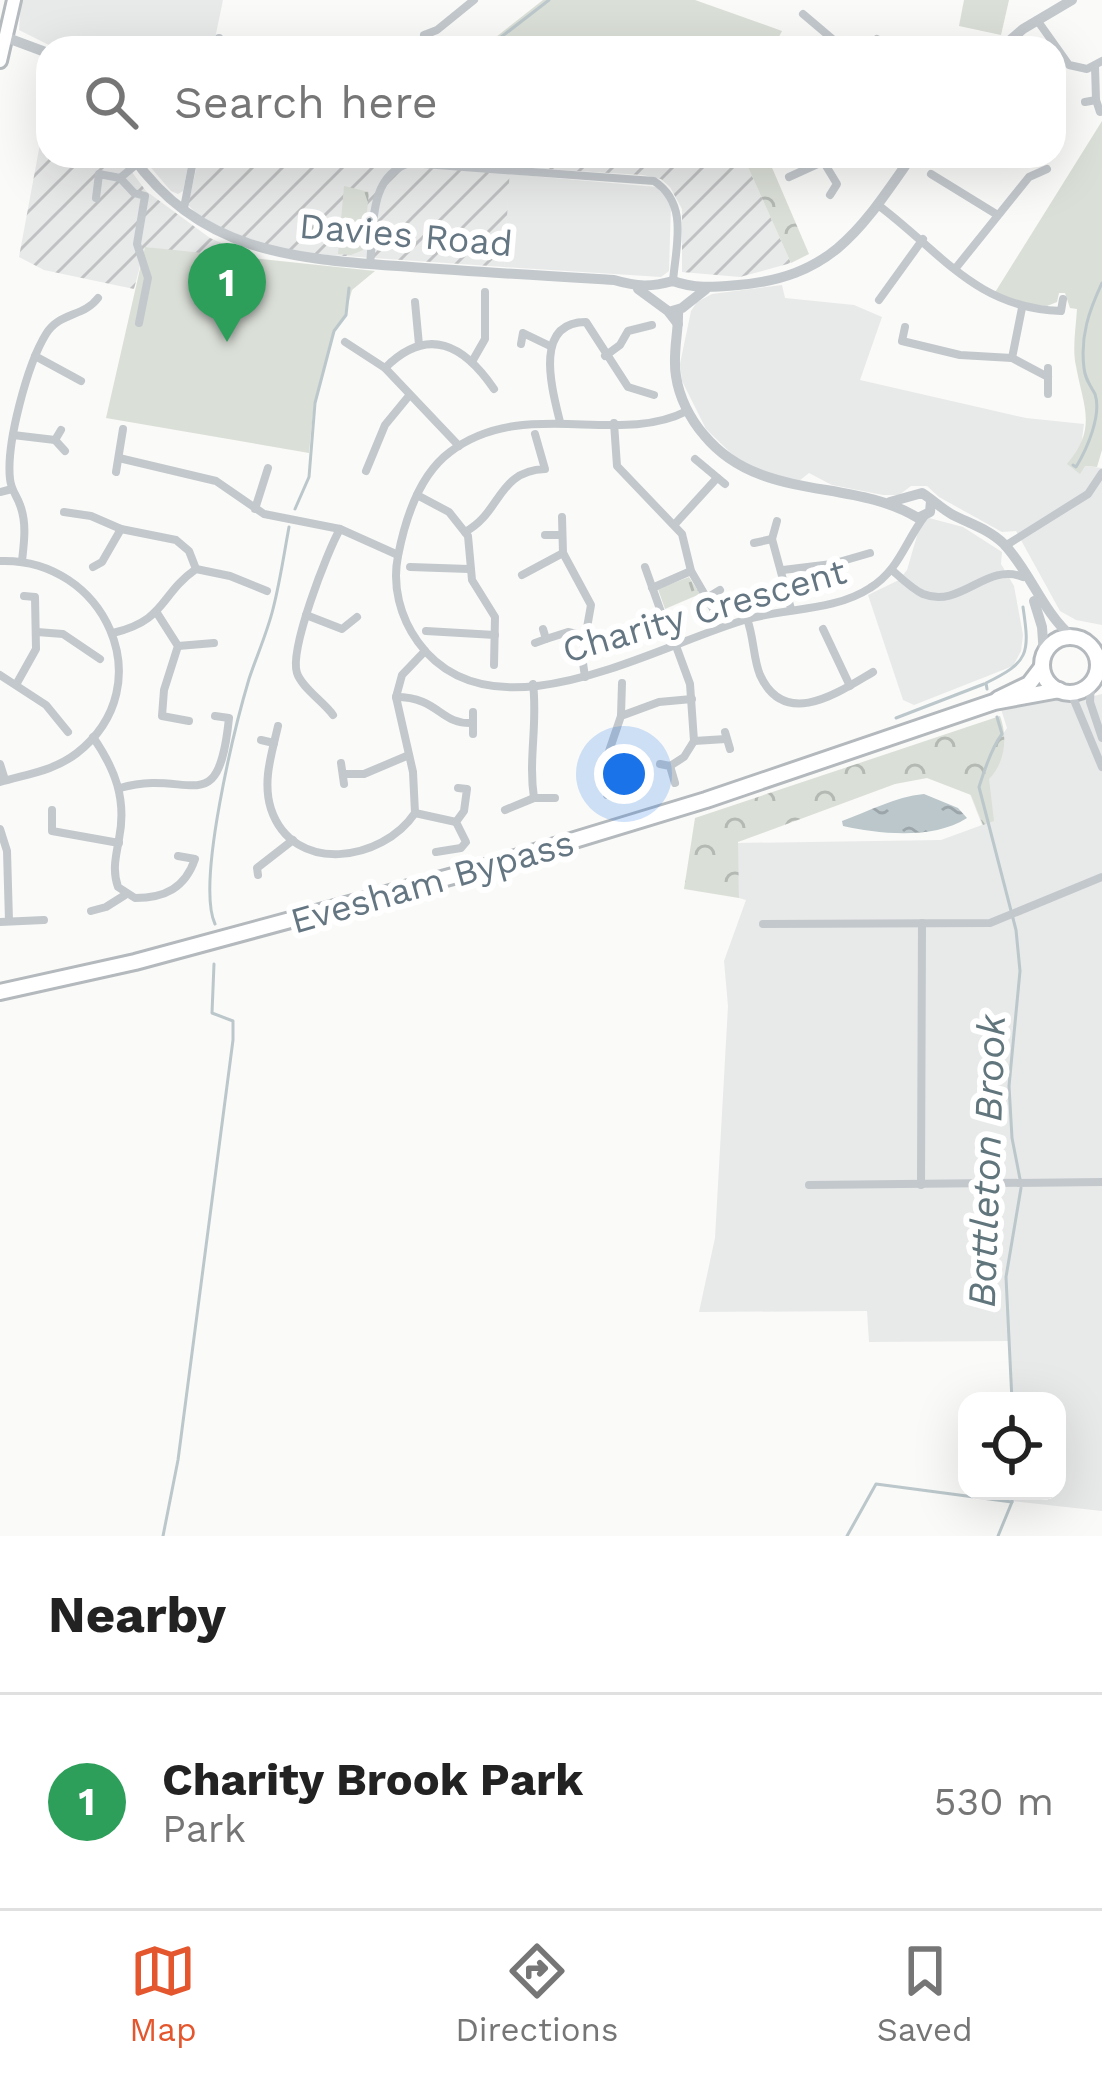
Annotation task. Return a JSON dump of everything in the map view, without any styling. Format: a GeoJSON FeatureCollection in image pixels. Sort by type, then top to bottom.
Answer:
{"type":"FeatureCollection","features":[{"type":"Feature","properties":{"kind":"highway"},"geometry":{"type":"LineString","coordinates":[[1076,638],[1093,649],[1097,674],[1065,692],[1046,680],[1043,661],[1058,640],[1076,638],[1102,639]]}},
{"type":"Feature","properties":{"kind":"highway","name":"Evesham Bypass"},"geometry":{"type":"LineString","coordinates":[[0,992],[135,962],[479,869],[706,800],[994,702],[1028,684],[1043,661]]}},
{"type":"Feature","properties":{"kind":"highway","name":"Evesham Bypass"},"geometry":{"type":"LineString","coordinates":[[994,702],[1065,692]]}},
{"type":"Feature","properties":{"kind":"main road"},"geometry":{"type":"LineString","coordinates":[[0,61],[14,0]]}},
{"type":"Feature","properties":{"kind":"street"},"geometry":{"type":"LineString","coordinates":[[1016,36],[1072,0]]}},
{"type":"Feature","properties":{"kind":"street"},"geometry":{"type":"LineString","coordinates":[[424,34],[437,30],[470,1]]}},
{"type":"Feature","properties":{"kind":"street"},"geometry":{"type":"LineString","coordinates":[[803,14],[829,36]]}},
{"type":"Feature","properties":{"kind":"street"},"geometry":{"type":"LineString","coordinates":[[1037,20],[1046,36]]}},
{"type":"Feature","properties":{"kind":"street"},"geometry":{"type":"LineString","coordinates":[[5,38],[36,49]]}},
{"type":"Feature","properties":{"kind":"street"},"geometry":{"type":"LineString","coordinates":[[1066,62],[1075,68],[1099,64],[1090,101],[1100,112]]}},
{"type":"Feature","properties":{"kind":"street"},"geometry":{"type":"LineString","coordinates":[[120,178],[128,168]]}},
{"type":"Feature","properties":{"kind":"street","name":"Davies Road"},"geometry":{"type":"LineString","coordinates":[[143,168],[183,210],[208,227],[266,251],[370,264],[614,280],[636,286],[673,308]]}},
{"type":"Feature","properties":{"kind":"street"},"geometry":{"type":"LineString","coordinates":[[183,210],[192,168]]}},
{"type":"Feature","properties":{"kind":"street"},"geometry":{"type":"LineString","coordinates":[[370,264],[380,186],[398,168]]}},
{"type":"Feature","properties":{"kind":"street"},"geometry":{"type":"LineString","coordinates":[[474,168],[654,181],[668,190],[677,208],[675,375],[687,411],[713,446],[756,475],[780,484],[952,515],[983,529],[1005,545],[1052,619],[1076,638]]}},
{"type":"Feature","properties":{"kind":"street"},"geometry":{"type":"LineString","coordinates":[[789,177],[805,168]]}},
{"type":"Feature","properties":{"kind":"street"},"geometry":{"type":"LineString","coordinates":[[827,168],[837,184],[830,195]]}},
{"type":"Feature","properties":{"kind":"street","name":"Davies Road"},"geometry":{"type":"LineString","coordinates":[[636,286],[707,288],[773,282],[817,264],[841,247],[904,168]]}},
{"type":"Feature","properties":{"kind":"street"},"geometry":{"type":"LineString","coordinates":[[955,269],[1029,177],[1047,169]]}},
{"type":"Feature","properties":{"kind":"street"},"geometry":{"type":"LineString","coordinates":[[97,198],[99,174],[120,178],[134,194],[145,196],[137,244],[148,278],[139,323]]}},
{"type":"Feature","properties":{"kind":"street"},"geometry":{"type":"LineString","coordinates":[[931,174],[996,214]]}},
{"type":"Feature","properties":{"kind":"street"},"geometry":{"type":"LineString","coordinates":[[878,205],[990,296],[1022,308],[1061,311],[1063,299]]}},
{"type":"Feature","properties":{"kind":"street"},"geometry":{"type":"LineString","coordinates":[[879,300],[923,239]]}},
{"type":"Feature","properties":{"kind":"street"},"geometry":{"type":"LineString","coordinates":[[673,285],[673,308]]}},
{"type":"Feature","properties":{"kind":"street"},"geometry":{"type":"LineString","coordinates":[[673,308],[707,288]]}},
{"type":"Feature","properties":{"kind":"street"},"geometry":{"type":"LineString","coordinates":[[473,360],[485,339],[485,292]]}},
{"type":"Feature","properties":{"kind":"street"},"geometry":{"type":"LineString","coordinates":[[22,561],[25,528],[12,489],[9,460],[35,356],[52,325],[91,308],[98,298]]}},
{"type":"Feature","properties":{"kind":"street"},"geometry":{"type":"LineString","coordinates":[[415,302],[419,345]]}},
{"type":"Feature","properties":{"kind":"street"},"geometry":{"type":"LineString","coordinates":[[1012,358],[1022,308]]}},
{"type":"Feature","properties":{"kind":"street"},"geometry":{"type":"LineString","coordinates":[[560,422],[550,346],[564,328],[583,320],[628,387],[655,395]]}},
{"type":"Feature","properties":{"kind":"street"},"geometry":{"type":"LineString","coordinates":[[605,356],[620,346],[628,331],[652,325]]}},
{"type":"Feature","properties":{"kind":"street"},"geometry":{"type":"LineString","coordinates":[[905,327],[902,341],[960,355],[1012,358],[1048,372],[1048,394]]}},
{"type":"Feature","properties":{"kind":"street"},"geometry":{"type":"LineString","coordinates":[[521,344],[524,333],[529,333],[550,346]]}},
{"type":"Feature","properties":{"kind":"street"},"geometry":{"type":"LineString","coordinates":[[345,341],[385,368],[459,446]]}},
{"type":"Feature","properties":{"kind":"street"},"geometry":{"type":"LineString","coordinates":[[385,368],[419,345],[448,346],[473,360],[494,389]]}},
{"type":"Feature","properties":{"kind":"street"},"geometry":{"type":"LineString","coordinates":[[35,356],[81,382]]}},
{"type":"Feature","properties":{"kind":"street"},"geometry":{"type":"LineString","coordinates":[[366,471],[385,424],[408,397]]}},
{"type":"Feature","properties":{"kind":"street"},"geometry":{"type":"LineString","coordinates":[[278,725],[267,772],[269,800],[275,819],[293,840],[322,853],[362,852],[392,838],[415,813],[410,755],[396,697],[403,675],[425,651],[400,609],[398,555],[417,495],[433,469],[459,446],[508,428],[560,422],[655,422],[687,411]]}},
{"type":"Feature","properties":{"kind":"street"},"geometry":{"type":"LineString","coordinates":[[614,423],[613,449],[620,472],[675,524],[687,544],[691,572],[716,614]]}},
{"type":"Feature","properties":{"kind":"street"},"geometry":{"type":"LineString","coordinates":[[116,472],[123,429]]}},
{"type":"Feature","properties":{"kind":"street"},"geometry":{"type":"LineString","coordinates":[[55,440],[61,430]]}},
{"type":"Feature","properties":{"kind":"street"},"geometry":{"type":"LineString","coordinates":[[465,532],[483,522],[510,481],[529,470],[545,469],[536,434]]}},
{"type":"Feature","properties":{"kind":"street"},"geometry":{"type":"LineString","coordinates":[[14,435],[55,440],[65,452]]}},
{"type":"Feature","properties":{"kind":"street"},"geometry":{"type":"LineString","coordinates":[[119,458],[216,481],[255,508],[340,529],[398,555]]}},
{"type":"Feature","properties":{"kind":"street"},"geometry":{"type":"LineString","coordinates":[[675,524],[721,481],[695,459]]}},
{"type":"Feature","properties":{"kind":"street"},"geometry":{"type":"LineString","coordinates":[[255,508],[268,468]]}},
{"type":"Feature","properties":{"kind":"street"},"geometry":{"type":"LineString","coordinates":[[1005,545],[1088,494],[1102,472]]}},
{"type":"Feature","properties":{"kind":"street"},"geometry":{"type":"LineString","coordinates":[[252,479],[266,482]]}},
{"type":"Feature","properties":{"kind":"street"},"geometry":{"type":"LineString","coordinates":[[0,492],[12,489]]}},
{"type":"Feature","properties":{"kind":"street"},"geometry":{"type":"LineString","coordinates":[[417,495],[449,512],[465,532],[469,569],[495,617],[494,665]]}},
{"type":"Feature","properties":{"kind":"street"},"geometry":{"type":"LineString","coordinates":[[64,512],[181,542],[196,569]]}},
{"type":"Feature","properties":{"kind":"street","name":"Charity Crescent"},"geometry":{"type":"LineString","coordinates":[[425,651],[458,675],[479,682],[533,684],[584,677],[747,620],[849,599],[892,570],[919,512]]}},
{"type":"Feature","properties":{"kind":"street"},"geometry":{"type":"LineString","coordinates":[[562,517],[562,553],[591,605],[584,677]]}},
{"type":"Feature","properties":{"kind":"street"},"geometry":{"type":"LineString","coordinates":[[777,521],[772,539],[791,609]]}},
{"type":"Feature","properties":{"kind":"street"},"geometry":{"type":"LineString","coordinates":[[333,715],[296,672],[295,658],[306,615],[340,529]]}},
{"type":"Feature","properties":{"kind":"street"},"geometry":{"type":"LineString","coordinates":[[93,567],[103,562],[121,530]]}},
{"type":"Feature","properties":{"kind":"street"},"geometry":{"type":"LineString","coordinates":[[545,535],[561,535]]}},
{"type":"Feature","properties":{"kind":"street"},"geometry":{"type":"LineString","coordinates":[[754,543],[772,539]]}},
{"type":"Feature","properties":{"kind":"street"},"geometry":{"type":"LineString","coordinates":[[840,542],[847,557]]}},
{"type":"Feature","properties":{"kind":"street"},"geometry":{"type":"LineString","coordinates":[[522,575],[562,553]]}},
{"type":"Feature","properties":{"kind":"street"},"geometry":{"type":"LineString","coordinates":[[783,570],[870,553]]}},
{"type":"Feature","properties":{"kind":"street"},"geometry":{"type":"LineString","coordinates":[[0,561],[44,567],[80,587],[113,634],[118,662],[116,698],[93,737],[62,764],[3,781],[0,764]]}},
{"type":"Feature","properties":{"kind":"street"},"geometry":{"type":"LineString","coordinates":[[410,567],[469,569]]}},
{"type":"Feature","properties":{"kind":"street"},"geometry":{"type":"LineString","coordinates":[[645,567],[661,612]]}},
{"type":"Feature","properties":{"kind":"street"},"geometry":{"type":"LineString","coordinates":[[113,634],[157,614],[182,578],[196,569],[267,591]]}},
{"type":"Feature","properties":{"kind":"street","name":"Charity Crescent"},"geometry":{"type":"LineString","coordinates":[[892,570],[915,589],[933,596],[978,584],[1000,572],[1023,574]]}},
{"type":"Feature","properties":{"kind":"street"},"geometry":{"type":"LineString","coordinates":[[652,588],[691,572]]}},
{"type":"Feature","properties":{"kind":"street"},"geometry":{"type":"LineString","coordinates":[[1023,574],[1038,610],[1043,661]]}},
{"type":"Feature","properties":{"kind":"street"},"geometry":{"type":"LineString","coordinates":[[707,598],[720,590]]}},
{"type":"Feature","properties":{"kind":"street"},"geometry":{"type":"LineString","coordinates":[[17,683],[36,650],[35,597],[24,596]]}},
{"type":"Feature","properties":{"kind":"street"},"geometry":{"type":"LineString","coordinates":[[157,614],[178,646]]}},
{"type":"Feature","properties":{"kind":"street"},"geometry":{"type":"LineString","coordinates":[[306,615],[342,628],[356,617]]}},
{"type":"Feature","properties":{"kind":"street"},"geometry":{"type":"LineString","coordinates":[[747,620],[761,678],[780,698],[811,704],[873,672]]}},
{"type":"Feature","properties":{"kind":"street"},"geometry":{"type":"LineString","coordinates":[[824,629],[850,686]]}},
{"type":"Feature","properties":{"kind":"street"},"geometry":{"type":"LineString","coordinates":[[426,631],[496,635]]}},
{"type":"Feature","properties":{"kind":"street"},"geometry":{"type":"LineString","coordinates":[[37,632],[63,634],[100,659]]}},
{"type":"Feature","properties":{"kind":"street"},"geometry":{"type":"LineString","coordinates":[[535,643],[544,634],[585,636]]}},
{"type":"Feature","properties":{"kind":"street"},"geometry":{"type":"LineString","coordinates":[[829,641],[840,636]]}},
{"type":"Feature","properties":{"kind":"street"},"geometry":{"type":"LineString","coordinates":[[178,646],[214,643]]}},
{"type":"Feature","properties":{"kind":"street"},"geometry":{"type":"LineString","coordinates":[[178,646],[164,690],[162,716],[189,722]]}},
{"type":"Feature","properties":{"kind":"street"},"geometry":{"type":"LineString","coordinates":[[675,783],[665,765],[684,757],[694,741],[692,699],[676,646]]}},
{"type":"Feature","properties":{"kind":"street"},"geometry":{"type":"LineString","coordinates":[[0,674],[46,705],[68,732]]}},
{"type":"Feature","properties":{"kind":"street"},"geometry":{"type":"LineString","coordinates":[[1097,674],[1090,703],[1102,738]]}},
{"type":"Feature","properties":{"kind":"street"},"geometry":{"type":"LineString","coordinates":[[607,795],[606,760],[621,716],[622,683]]}},
{"type":"Feature","properties":{"kind":"street"},"geometry":{"type":"LineString","coordinates":[[533,684],[536,720],[530,767],[534,797]]}},
{"type":"Feature","properties":{"kind":"street"},"geometry":{"type":"LineString","coordinates":[[1065,692],[1102,767]]}},
{"type":"Feature","properties":{"kind":"street"},"geometry":{"type":"LineString","coordinates":[[396,697],[421,698],[451,720],[473,723]]}},
{"type":"Feature","properties":{"kind":"street"},"geometry":{"type":"LineString","coordinates":[[621,716],[658,702],[692,699]]}},
{"type":"Feature","properties":{"kind":"street"},"geometry":{"type":"LineString","coordinates":[[120,788],[147,782],[191,788],[212,781],[224,764],[229,718],[215,716]]}},
{"type":"Feature","properties":{"kind":"street"},"geometry":{"type":"LineString","coordinates":[[93,737],[120,788],[115,882],[124,895],[158,896],[181,885],[196,860],[178,856]]}},
{"type":"Feature","properties":{"kind":"street"},"geometry":{"type":"LineString","coordinates":[[261,740],[274,743]]}},
{"type":"Feature","properties":{"kind":"street"},"geometry":{"type":"LineString","coordinates":[[694,741],[727,740]]}},
{"type":"Feature","properties":{"kind":"street"},"geometry":{"type":"LineString","coordinates":[[340,763],[344,779],[410,755]]}},
{"type":"Feature","properties":{"kind":"street"},"geometry":{"type":"LineString","coordinates":[[606,760],[619,761]]}},
{"type":"Feature","properties":{"kind":"street"},"geometry":{"type":"LineString","coordinates":[[457,822],[467,789],[458,788]]}},
{"type":"Feature","properties":{"kind":"street"},"geometry":{"type":"LineString","coordinates":[[505,810],[534,797],[555,798]]}},
{"type":"Feature","properties":{"kind":"street"},"geometry":{"type":"LineString","coordinates":[[52,810],[52,831],[119,843]]}},
{"type":"Feature","properties":{"kind":"street"},"geometry":{"type":"LineString","coordinates":[[415,813],[457,822],[471,842],[436,852]]}},
{"type":"Feature","properties":{"kind":"street"},"geometry":{"type":"LineString","coordinates":[[0,829],[7,851],[5,922],[44,920]]}},
{"type":"Feature","properties":{"kind":"street"},"geometry":{"type":"LineString","coordinates":[[258,875],[257,868],[293,840]]}},
{"type":"Feature","properties":{"kind":"street"},"geometry":{"type":"LineString","coordinates":[[763,924],[990,923],[1100,879]]}},
{"type":"Feature","properties":{"kind":"street"},"geometry":{"type":"LineString","coordinates":[[91,911],[106,908],[124,895]]}},
{"type":"Feature","properties":{"kind":"street"},"geometry":{"type":"LineString","coordinates":[[921,1185],[922,923]]}},
{"type":"Feature","properties":{"kind":"street"},"geometry":{"type":"LineString","coordinates":[[809,1185],[1102,1182]]}},
{"type":"Feature","properties":{"kind":"shaded area"},"geometry":{"type":"Polygon","coordinates":[[[21,0],[223,0],[216,36],[36,38],[19,30],[21,0]]]}},
{"type":"Feature","properties":{"kind":"shaded area"},"geometry":{"type":"Polygon","coordinates":[[[36,165],[129,168],[146,191],[210,238],[246,254],[248,261],[145,247],[134,289],[44,270],[19,257],[36,165]]]}},
{"type":"Feature","properties":{"kind":"shaded area"},"geometry":{"type":"Polygon","coordinates":[[[151,168],[188,168],[183,191],[171,191],[151,168]]]}},
{"type":"Feature","properties":{"kind":"shaded area"},"geometry":{"type":"Polygon","coordinates":[[[196,168],[510,168],[504,267],[301,253],[243,239],[188,205],[196,168]]]}},
{"type":"Feature","properties":{"kind":"shaded area"},"geometry":{"type":"Polygon","coordinates":[[[527,168],[748,168],[791,263],[740,277],[682,272],[682,209],[661,179],[527,168]]]}},
{"type":"Feature","properties":{"kind":"shaded area"},"geometry":{"type":"Polygon","coordinates":[[[509,174],[656,187],[671,203],[669,271],[661,277],[504,267],[509,174]]]}},
{"type":"Feature","properties":{"kind":"shaded area"},"geometry":{"type":"Polygon","coordinates":[[[782,285],[785,298],[854,305],[882,317],[860,380],[1026,418],[1084,424],[1085,466],[1102,468],[1102,625],[1060,611],[1016,531],[1002,532],[927,486],[883,495],[832,485],[809,473],[799,481],[737,459],[706,429],[682,381],[680,364],[691,311],[712,294],[782,285]]]}},
{"type":"Feature","properties":{"kind":"shaded area"},"geometry":{"type":"Polygon","coordinates":[[[929,518],[963,527],[1002,552],[1001,564],[1014,586],[1023,635],[1013,666],[914,705],[903,700],[868,595],[899,580],[907,570],[921,522],[929,518]]]}},
{"type":"Feature","properties":{"kind":"shaded area"},"geometry":{"type":"Polygon","coordinates":[[[1102,694],[1102,1511],[1011,1501],[1066,1500],[1066,1392],[1012,1392],[1010,1341],[869,1342],[867,1311],[699,1312],[715,1238],[728,1006],[724,961],[746,900],[739,898],[737,843],[941,840],[982,825],[970,794],[972,779],[1007,728],[1001,709],[1035,700],[1071,702],[1102,694]]]}},
{"type":"Feature","properties":{"kind":"green space"},"geometry":{"type":"Polygon","coordinates":[[[543,0],[695,0],[782,31],[779,36],[497,36],[543,0]]]}},
{"type":"Feature","properties":{"kind":"green space"},"geometry":{"type":"Polygon","coordinates":[[[964,0],[1009,0],[1001,35],[959,26],[964,0]]]}},
{"type":"Feature","properties":{"kind":"green space"},"geometry":{"type":"Polygon","coordinates":[[[1102,121],[1102,450],[1097,467],[1085,466],[1080,474],[1067,464],[1085,428],[1074,352],[1077,309],[1070,308],[1065,293],[1047,306],[994,294],[1102,121]]]}},
{"type":"Feature","properties":{"kind":"green space"},"geometry":{"type":"Polygon","coordinates":[[[748,168],[772,168],[809,254],[791,263],[748,168]]]}},
{"type":"Feature","properties":{"kind":"green space"},"geometry":{"type":"Polygon","coordinates":[[[344,186],[369,192],[363,250],[351,255],[338,254],[344,186]]]}},
{"type":"Feature","properties":{"kind":"green space"},"geometry":{"type":"Polygon","coordinates":[[[145,247],[375,271],[352,290],[345,315],[333,331],[314,403],[309,453],[106,418],[145,247]]]}},
{"type":"Feature","properties":{"kind":"green space"},"geometry":{"type":"Polygon","coordinates":[[[689,577],[700,594],[665,609],[658,589],[689,577]]]}},
{"type":"Feature","properties":{"kind":"green space"},"geometry":{"type":"Polygon","coordinates":[[[1000,716],[1003,749],[989,779],[994,821],[983,825],[971,795],[927,778],[895,784],[738,842],[739,898],[684,889],[695,818],[1000,716]]]}},
{"type":"Feature","properties":{"kind":"water"},"geometry":{"type":"Polygon","coordinates":[[[924,794],[958,808],[967,818],[922,832],[843,826],[842,821],[882,805],[924,794]]]}},
{"type":"Feature","properties":{"kind":"waterway"},"geometry":{"type":"LineString","coordinates":[[502,36],[549,0]]}},
{"type":"Feature","properties":{"kind":"waterway"},"geometry":{"type":"LineString","coordinates":[[1073,465],[1080,460],[1095,422],[1097,402],[1085,372],[1083,345],[1102,283]]}},
{"type":"Feature","properties":{"kind":"waterway"},"geometry":{"type":"LineString","coordinates":[[295,509],[309,477],[315,403],[334,331],[346,315],[349,288]]}},
{"type":"Feature","properties":{"kind":"waterway"},"geometry":{"type":"LineString","coordinates":[[215,924],[210,875],[227,766],[273,609],[289,527]]}},
{"type":"Feature","properties":{"kind":"waterway","name":"Battleton Brook"},"geometry":{"type":"LineString","coordinates":[[987,689],[986,683],[1011,669],[1023,655],[1023,607]]}},
{"type":"Feature","properties":{"kind":"waterway"},"geometry":{"type":"LineString","coordinates":[[896,718],[984,684]]}},
{"type":"Feature","properties":{"kind":"waterway","name":"Battleton Brook"},"geometry":{"type":"LineString","coordinates":[[997,717],[1002,734],[979,787],[1016,930],[1020,971],[1009,1086],[1020,1179]]}},
{"type":"Feature","properties":{"kind":"waterway"},"geometry":{"type":"LineString","coordinates":[[163,1536],[178,1460],[233,1040],[233,1021],[212,1013],[214,964]]}},
{"type":"Feature","properties":{"kind":"waterway","name":"Battleton Brook"},"geometry":{"type":"LineString","coordinates":[[1012,1392],[1006,1277],[1021,1188]]}},
{"type":"Feature","properties":{"kind":"waterway"},"geometry":{"type":"LineString","coordinates":[[847,1536],[876,1484],[1012,1502]]}},
{"type":"Feature","properties":{"kind":"waterway","name":"Battleton Brook"},"geometry":{"type":"LineString","coordinates":[[998,1536],[1012,1500]]}},
{"type":"Feature","properties":{"kind":"place","name":"Charity Brook Park"},"geometry":{"type":"Point","coordinates":[227,342]}}]}
